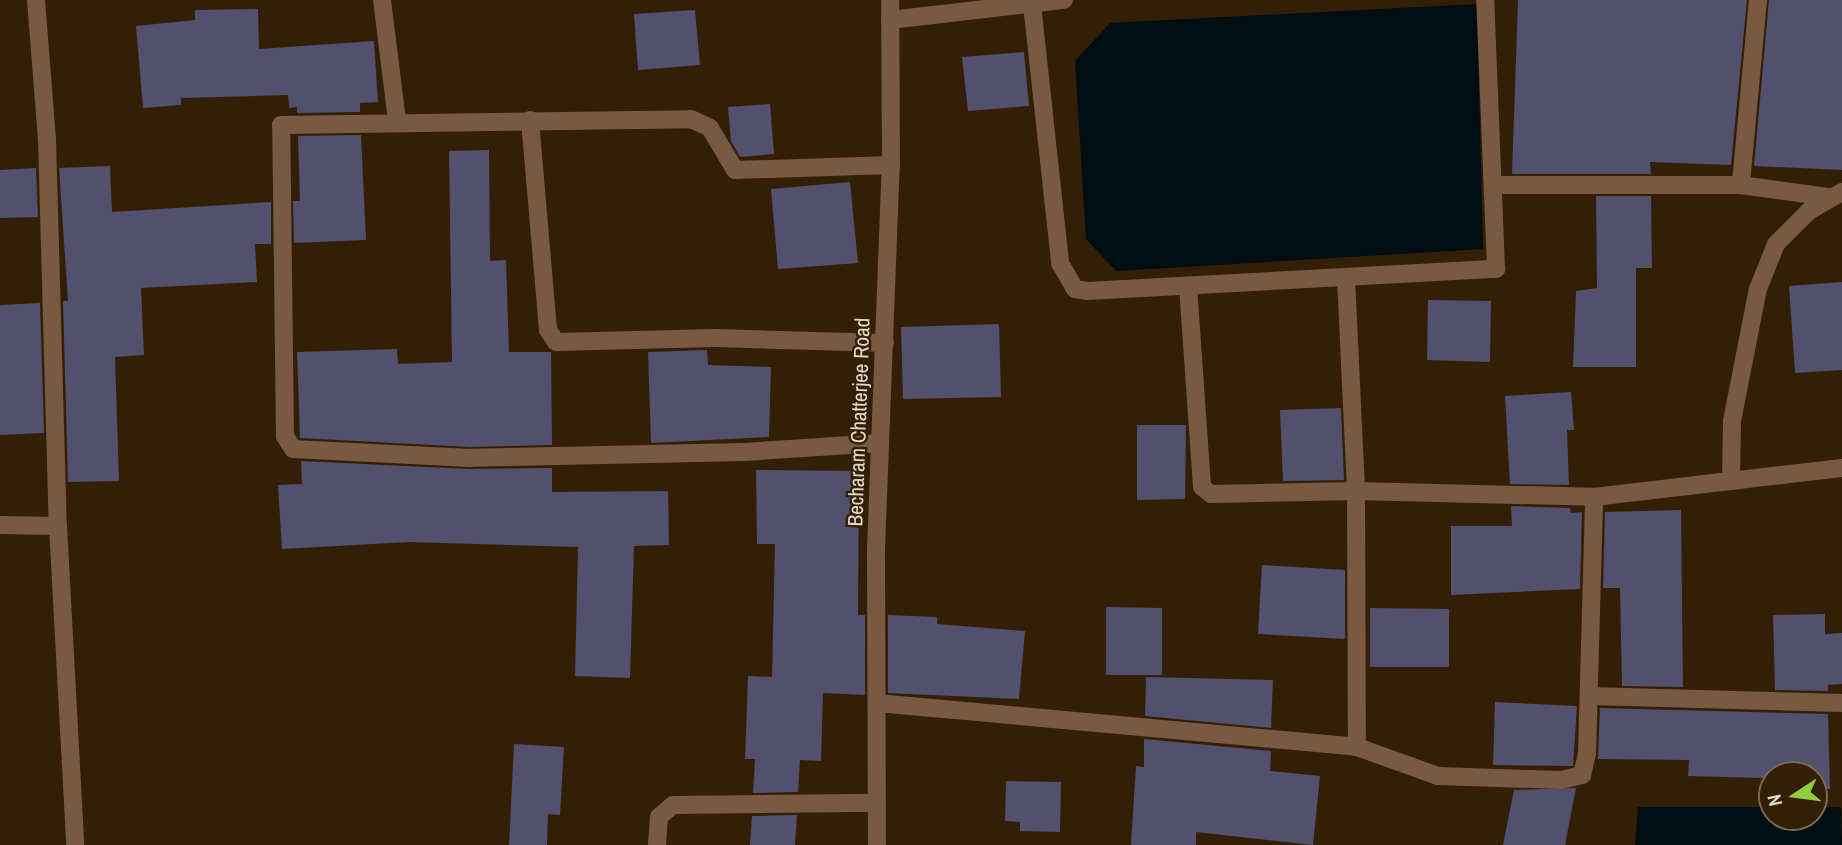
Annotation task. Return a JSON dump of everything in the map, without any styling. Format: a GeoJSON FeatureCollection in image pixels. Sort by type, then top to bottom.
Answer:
{"type":"FeatureCollection","features":[{"type":"Feature","properties":{"kind":"street"},"geometry":{"type":"LineString","coordinates":[[36,0],[47,140],[58,526],[75,845]]}},
{"type":"Feature","properties":{"kind":"street"},"geometry":{"type":"LineString","coordinates":[[382,0],[397,121]]}},
{"type":"Feature","properties":{"kind":"street","name":"Becharam Chatterjee Road"},"geometry":{"type":"LineString","coordinates":[[877,845],[880,443],[891,165],[890,0]]}},
{"type":"Feature","properties":{"kind":"street"},"geometry":{"type":"LineString","coordinates":[[890,20],[1064,0]]}},
{"type":"Feature","properties":{"kind":"street"},"geometry":{"type":"LineString","coordinates":[[1032,4],[1060,263],[1075,289],[1087,291],[1496,269],[1485,0]]}},
{"type":"Feature","properties":{"kind":"street"},"geometry":{"type":"LineString","coordinates":[[1741,186],[1758,0]]}},
{"type":"Feature","properties":{"kind":"street"},"geometry":{"type":"LineString","coordinates":[[880,443],[745,452],[470,458],[293,449],[285,436],[281,125],[397,121],[691,119],[710,128],[730,167],[743,172],[891,165]]}},
{"type":"Feature","properties":{"kind":"street"},"geometry":{"type":"LineString","coordinates":[[530,120],[548,330],[556,342],[715,338],[885,343]]}},
{"type":"Feature","properties":{"kind":"street"},"geometry":{"type":"LineString","coordinates":[[1494,185],[1741,186],[1836,195]]}},
{"type":"Feature","properties":{"kind":"street"},"geometry":{"type":"LineString","coordinates":[[1731,479],[1732,421],[1758,289],[1776,244],[1836,195]]}},
{"type":"Feature","properties":{"kind":"street"},"geometry":{"type":"LineString","coordinates":[[1346,278],[1356,491],[1357,747]]}},
{"type":"Feature","properties":{"kind":"street"},"geometry":{"type":"LineString","coordinates":[[1188,286],[1206,491],[1356,491],[1594,497],[1842,468]]}},
{"type":"Feature","properties":{"kind":"street"},"geometry":{"type":"LineString","coordinates":[[877,703],[1357,747],[1438,776],[1561,779],[1582,775],[1589,696],[1594,497]]}},
{"type":"Feature","properties":{"kind":"street"},"geometry":{"type":"LineString","coordinates":[[0,525],[58,526]]}},
{"type":"Feature","properties":{"kind":"street"},"geometry":{"type":"LineString","coordinates":[[1589,696],[1842,703]]}},
{"type":"Feature","properties":{"kind":"street"},"geometry":{"type":"LineString","coordinates":[[657,845],[659,817],[673,806],[876,803]]}},
{"type":"Feature","properties":{"kind":"shaded area"},"geometry":{"type":"Polygon","coordinates":[[[1477,4],[1483,249],[1116,271],[1086,239],[1075,61],[1110,23],[1477,4]]]}},
{"type":"Feature","properties":{"kind":"shaded area"},"geometry":{"type":"Polygon","coordinates":[[[1638,807],[1758,807],[1758,831],[1828,831],[1828,807],[1841,807],[1842,845],[1635,845],[1638,807]]]}},
{"type":"Feature","properties":{"kind":"building"},"geometry":{"type":"Polygon","coordinates":[[[1518,0],[1747,0],[1731,165],[1650,162],[1651,174],[1512,174],[1518,0]]]}},
{"type":"Feature","properties":{"kind":"building"},"geometry":{"type":"Polygon","coordinates":[[[1769,0],[1842,0],[1842,170],[1754,166],[1769,0]]]}},
{"type":"Feature","properties":{"kind":"building"},"geometry":{"type":"Polygon","coordinates":[[[258,9],[259,49],[374,41],[378,102],[360,103],[360,112],[297,113],[297,107],[289,108],[288,95],[181,98],[181,105],[143,108],[136,26],[195,20],[195,10],[258,9]]]}},
{"type":"Feature","properties":{"kind":"building"},"geometry":{"type":"Polygon","coordinates":[[[695,10],[700,65],[638,70],[634,14],[695,10]]]}},
{"type":"Feature","properties":{"kind":"building"},"geometry":{"type":"Polygon","coordinates":[[[1024,52],[1029,106],[968,111],[962,57],[1024,52]]]}},
{"type":"Feature","properties":{"kind":"building"},"geometry":{"type":"Polygon","coordinates":[[[770,104],[774,154],[740,157],[731,141],[728,107],[770,104]]]}},
{"type":"Feature","properties":{"kind":"building"},"geometry":{"type":"Polygon","coordinates":[[[361,135],[366,240],[294,243],[293,201],[300,201],[298,136],[361,135]]]}},
{"type":"Feature","properties":{"kind":"building"},"geometry":{"type":"Polygon","coordinates":[[[489,150],[490,261],[506,260],[509,352],[551,352],[552,445],[470,447],[300,438],[297,352],[397,349],[398,364],[452,362],[449,151],[489,150]]]}},
{"type":"Feature","properties":{"kind":"building"},"geometry":{"type":"Polygon","coordinates":[[[110,166],[112,212],[271,202],[271,244],[255,244],[257,282],[141,288],[144,355],[115,357],[119,481],[68,482],[63,301],[68,301],[59,168],[110,166]]]}},
{"type":"Feature","properties":{"kind":"building"},"geometry":{"type":"Polygon","coordinates":[[[36,168],[38,217],[0,218],[0,170],[36,168]]]}},
{"type":"Feature","properties":{"kind":"building"},"geometry":{"type":"Polygon","coordinates":[[[850,182],[858,263],[778,269],[771,189],[850,182]]]}},
{"type":"Feature","properties":{"kind":"building"},"geometry":{"type":"Polygon","coordinates":[[[1596,196],[1651,196],[1652,268],[1636,268],[1636,367],[1573,367],[1576,291],[1597,288],[1596,196]]]}},
{"type":"Feature","properties":{"kind":"building"},"geometry":{"type":"Polygon","coordinates":[[[1842,282],[1842,370],[1795,373],[1789,286],[1842,282]]]}},
{"type":"Feature","properties":{"kind":"building"},"geometry":{"type":"Polygon","coordinates":[[[1428,300],[1491,301],[1490,362],[1427,360],[1428,300]]]}},
{"type":"Feature","properties":{"kind":"building"},"geometry":{"type":"Polygon","coordinates":[[[40,303],[44,433],[0,435],[0,305],[40,303]]]}},
{"type":"Feature","properties":{"kind":"building"},"geometry":{"type":"Polygon","coordinates":[[[999,324],[1001,397],[903,399],[901,327],[999,324]]]}},
{"type":"Feature","properties":{"kind":"building"},"geometry":{"type":"Polygon","coordinates":[[[707,350],[708,365],[771,367],[769,437],[651,443],[648,352],[707,350]]]}},
{"type":"Feature","properties":{"kind":"building"},"geometry":{"type":"Polygon","coordinates":[[[1571,392],[1574,430],[1567,430],[1569,485],[1510,484],[1505,396],[1571,392]]]}},
{"type":"Feature","properties":{"kind":"building"},"geometry":{"type":"Polygon","coordinates":[[[1341,408],[1344,480],[1283,481],[1280,410],[1341,408]]]}},
{"type":"Feature","properties":{"kind":"building"},"geometry":{"type":"Polygon","coordinates":[[[1137,425],[1186,425],[1185,499],[1137,500],[1137,425]]]}},
{"type":"Feature","properties":{"kind":"building"},"geometry":{"type":"Polygon","coordinates":[[[301,461],[469,469],[552,468],[552,492],[668,491],[669,545],[634,546],[630,678],[575,676],[578,547],[410,542],[282,549],[278,485],[302,484],[301,461]]]}},
{"type":"Feature","properties":{"kind":"building"},"geometry":{"type":"Polygon","coordinates":[[[756,470],[859,471],[858,615],[865,615],[865,695],[823,693],[821,761],[800,760],[798,792],[753,793],[755,759],[745,759],[748,676],[772,677],[775,544],[757,544],[756,470]]]}},
{"type":"Feature","properties":{"kind":"building"},"geometry":{"type":"Polygon","coordinates":[[[1511,506],[1570,508],[1571,513],[1582,512],[1580,589],[1451,595],[1451,526],[1512,526],[1511,506]]]}},
{"type":"Feature","properties":{"kind":"building"},"geometry":{"type":"Polygon","coordinates":[[[1681,510],[1683,687],[1622,686],[1620,588],[1603,588],[1605,512],[1681,510]]]}},
{"type":"Feature","properties":{"kind":"building"},"geometry":{"type":"Polygon","coordinates":[[[1262,565],[1345,570],[1345,639],[1258,634],[1262,565]]]}},
{"type":"Feature","properties":{"kind":"building"},"geometry":{"type":"Polygon","coordinates":[[[1106,607],[1162,608],[1162,675],[1106,675],[1106,607]]]}},
{"type":"Feature","properties":{"kind":"building"},"geometry":{"type":"Polygon","coordinates":[[[1370,608],[1449,609],[1449,667],[1370,667],[1370,608]]]}},
{"type":"Feature","properties":{"kind":"building"},"geometry":{"type":"Polygon","coordinates":[[[1825,614],[1825,634],[1842,633],[1842,684],[1828,685],[1828,691],[1775,690],[1773,615],[1825,614]]]}},
{"type":"Feature","properties":{"kind":"building"},"geometry":{"type":"Polygon","coordinates":[[[888,615],[937,617],[937,624],[1025,631],[1019,699],[888,693],[888,615]]]}},
{"type":"Feature","properties":{"kind":"building"},"geometry":{"type":"Polygon","coordinates":[[[1146,677],[1273,680],[1271,728],[1145,716],[1146,677]]]}},
{"type":"Feature","properties":{"kind":"building"},"geometry":{"type":"Polygon","coordinates":[[[1495,702],[1577,706],[1573,766],[1493,765],[1495,702]]]}},
{"type":"Feature","properties":{"kind":"building"},"geometry":{"type":"Polygon","coordinates":[[[1600,708],[1828,714],[1830,789],[1828,761],[1758,761],[1758,778],[1688,776],[1689,760],[1598,759],[1600,708]]]}},
{"type":"Feature","properties":{"kind":"building"},"geometry":{"type":"Polygon","coordinates":[[[1144,739],[1271,751],[1270,771],[1320,776],[1313,845],[1196,832],[1196,845],[1131,845],[1136,766],[1144,767],[1144,739]]]}},
{"type":"Feature","properties":{"kind":"building"},"geometry":{"type":"Polygon","coordinates":[[[514,744],[564,747],[560,815],[548,814],[547,845],[509,845],[514,744]]]}},
{"type":"Feature","properties":{"kind":"building"},"geometry":{"type":"Polygon","coordinates":[[[1006,781],[1061,782],[1060,832],[1020,831],[1020,822],[1005,821],[1006,781]]]}},
{"type":"Feature","properties":{"kind":"building"},"geometry":{"type":"Polygon","coordinates":[[[1576,788],[1565,845],[1503,845],[1514,790],[1576,788]]]}},
{"type":"Feature","properties":{"kind":"building"},"geometry":{"type":"Polygon","coordinates":[[[797,815],[795,845],[750,845],[752,816],[797,815]]]}}]}
